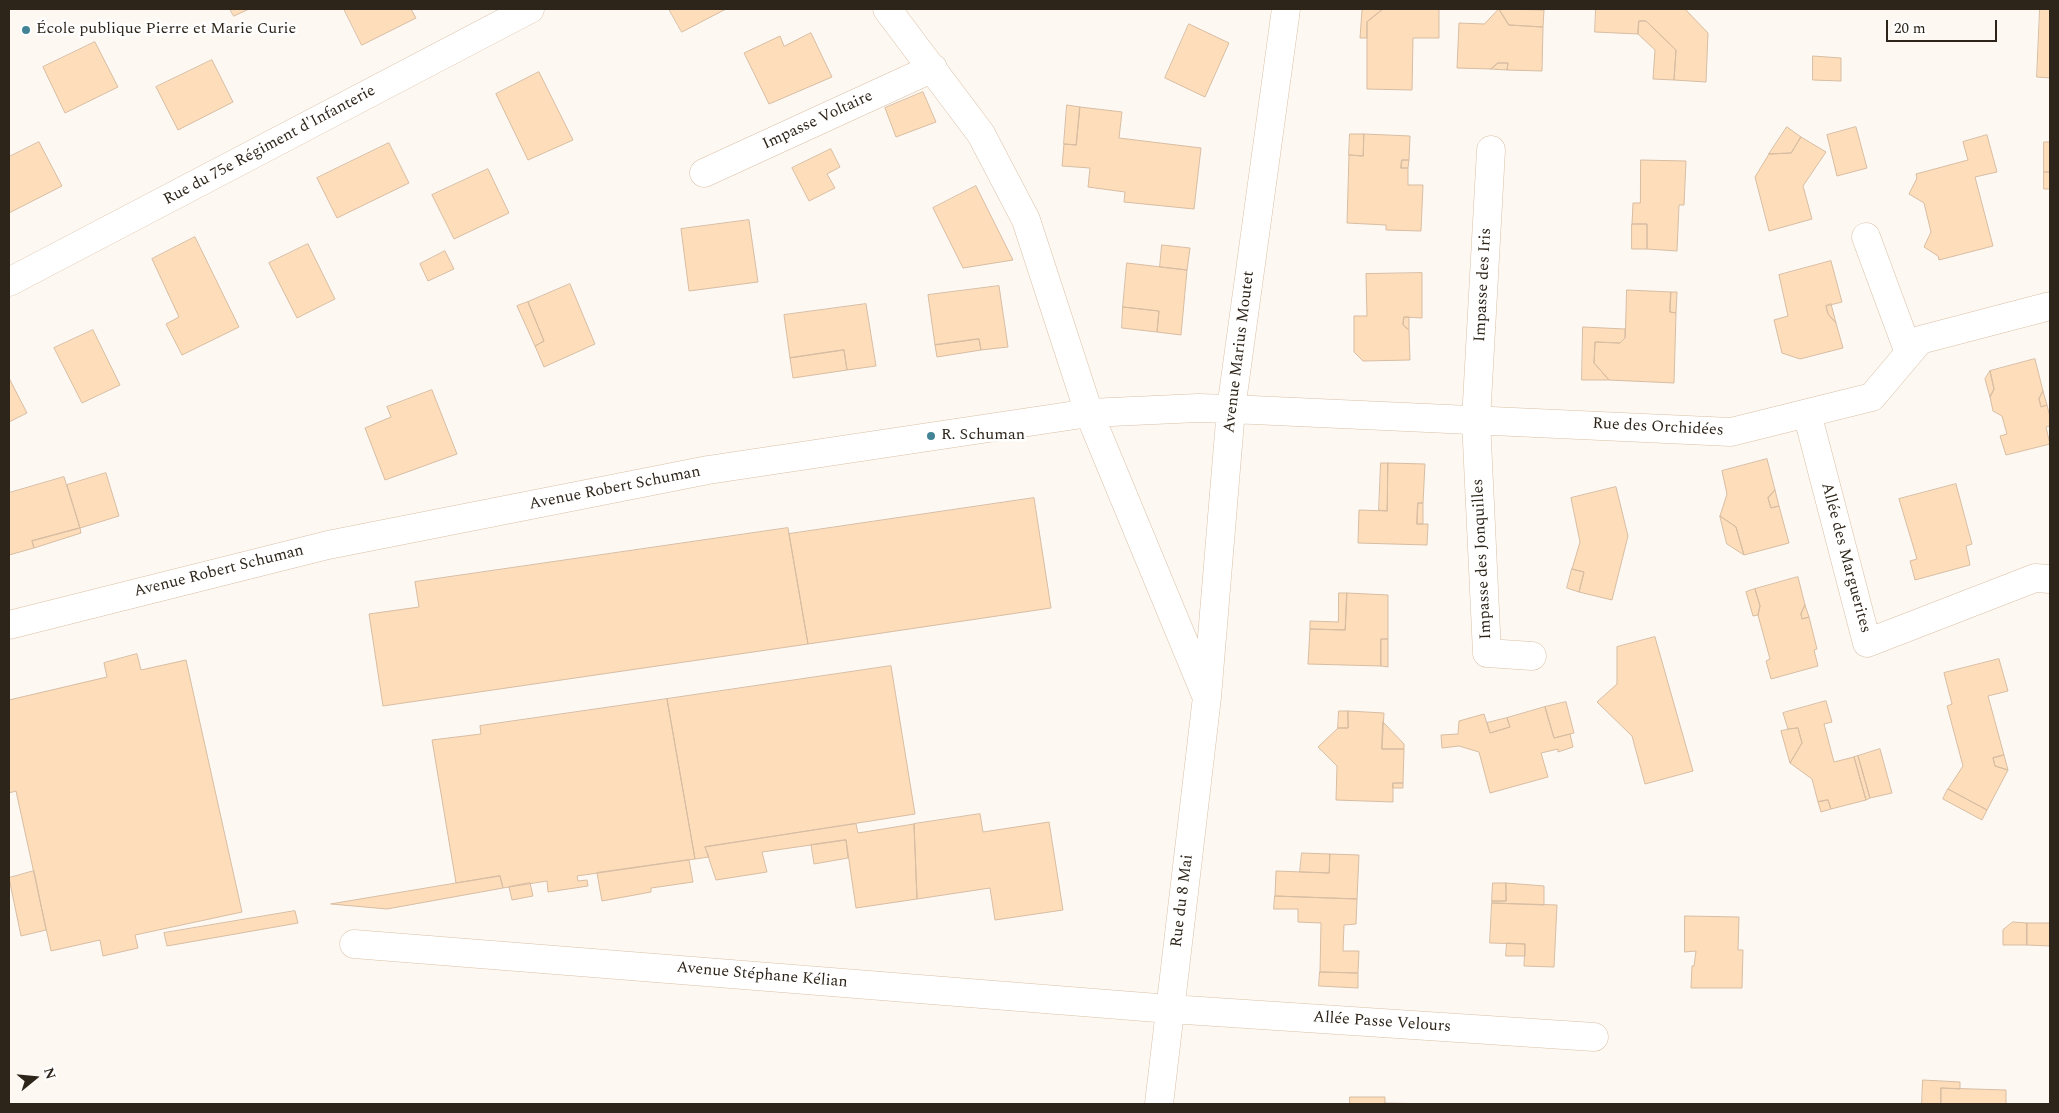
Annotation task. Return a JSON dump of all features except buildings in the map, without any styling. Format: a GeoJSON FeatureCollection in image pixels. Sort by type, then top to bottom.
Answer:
{"type":"FeatureCollection","features":[{"type":"Feature","properties":{"kind":"street","name":"Rue du 75e Régiment d'Infanterie"},"geometry":{"type":"LineString","coordinates":[[9,282],[530,9]]}},
{"type":"Feature","properties":{"kind":"street"},"geometry":{"type":"LineString","coordinates":[[887,9],[981,134],[1026,220],[1089,412],[1207,697]]}},
{"type":"Feature","properties":{"kind":"street","name":"Avenue Marius Moutet"},"geometry":{"type":"LineString","coordinates":[[1207,697],[1232,409],[1286,9]]}},
{"type":"Feature","properties":{"kind":"street","name":"Impasse Voltaire"},"geometry":{"type":"LineString","coordinates":[[704,173],[933,68]]}},
{"type":"Feature","properties":{"kind":"street","name":"Impasse des Iris"},"geometry":{"type":"LineString","coordinates":[[1476,420],[1491,150]]}},
{"type":"Feature","properties":{"kind":"street"},"geometry":{"type":"LineString","coordinates":[[1866,237],[1909,353]]}},
{"type":"Feature","properties":{"kind":"street","name":"Rue des Orchidées"},"geometry":{"type":"LineString","coordinates":[[1232,409],[1731,432],[1872,397],[1920,340],[2050,306]]}},
{"type":"Feature","properties":{"kind":"street","name":"Avenue Robert Schuman"},"geometry":{"type":"LineString","coordinates":[[9,626],[348,541],[708,470],[1089,412],[1198,408],[1232,409]]}},
{"type":"Feature","properties":{"kind":"street","name":"Allée des Marguerites"},"geometry":{"type":"LineString","coordinates":[[1807,413],[1867,643],[2035,578],[2050,579]]}},
{"type":"Feature","properties":{"kind":"street","name":"Impasse des Jonquilles"},"geometry":{"type":"LineString","coordinates":[[1476,420],[1487,652],[1532,656]]}},
{"type":"Feature","properties":{"kind":"street","name":"Rue du 8 Mai"},"geometry":{"type":"LineString","coordinates":[[1159,1104],[1207,697]]}},
{"type":"Feature","properties":{"kind":"street","name":"Avenue Stéphane Kélian"},"geometry":{"type":"LineString","coordinates":[[354,944],[1170,1009]]}},
{"type":"Feature","properties":{"kind":"street","name":"Allée Passe Velours"},"geometry":{"type":"LineString","coordinates":[[1170,1009],[1594,1037]]}},
{"type":"Feature","properties":{"kind":"place","name":"École publique Pierre et Marie Curie"},"geometry":{"type":"Point","coordinates":[26,30]}},
{"type":"Feature","properties":{"kind":"place","name":"R. Schuman"},"geometry":{"type":"Point","coordinates":[931,436]}}]}
